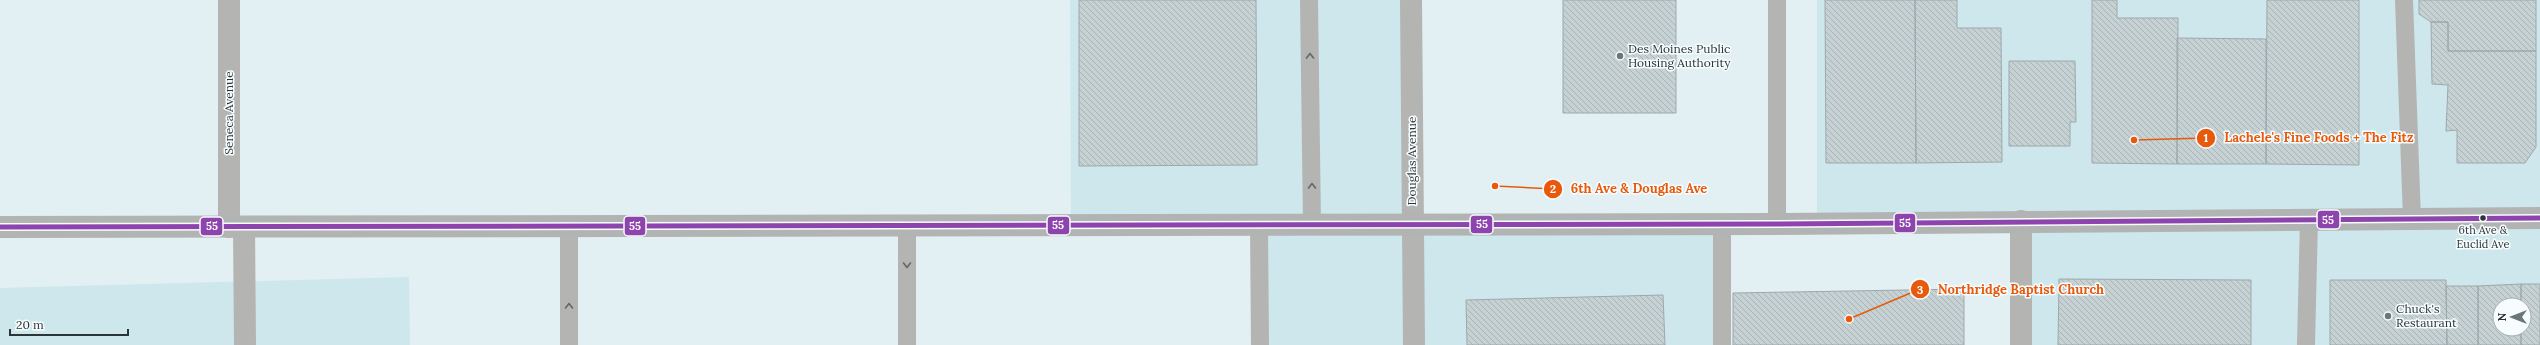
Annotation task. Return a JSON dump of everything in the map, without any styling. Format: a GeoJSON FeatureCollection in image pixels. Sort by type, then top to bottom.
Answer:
{"type":"FeatureCollection","features":[{"type":"Feature","properties":{"kind":"main road"},"geometry":{"type":"LineString","coordinates":[[0,227],[1777,224],[2540,218]]}},
{"type":"Feature","properties":{"kind":"street","name":"Seneca Avenue"},"geometry":{"type":"LineString","coordinates":[[229,0],[237,227],[245,345]]}},
{"type":"Feature","properties":{"kind":"street","name":"Douglas Avenue"},"geometry":{"type":"LineString","coordinates":[[1411,0],[1414,345]]}},
{"type":"Feature","properties":{"kind":"street"},"geometry":{"type":"LineString","coordinates":[[2021,222],[2021,345]]}},
{"type":"Feature","properties":{"kind":"lane"},"geometry":{"type":"LineString","coordinates":[[1309,0],[1312,225]]}},
{"type":"Feature","properties":{"kind":"lane"},"geometry":{"type":"LineString","coordinates":[[1777,0],[1777,224]]}},
{"type":"Feature","properties":{"kind":"lane"},"geometry":{"type":"LineString","coordinates":[[2404,0],[2412,219]]}},
{"type":"Feature","properties":{"kind":"lane"},"geometry":{"type":"LineString","coordinates":[[2306,345],[2309,219]]}},
{"type":"Feature","properties":{"kind":"lane"},"geometry":{"type":"LineString","coordinates":[[1722,224],[1722,345]]}},
{"type":"Feature","properties":{"kind":"lane"},"geometry":{"type":"LineString","coordinates":[[1259,225],[1260,345]]}},
{"type":"Feature","properties":{"kind":"lane"},"geometry":{"type":"LineString","coordinates":[[569,226],[569,345]]}},
{"type":"Feature","properties":{"kind":"lane"},"geometry":{"type":"LineString","coordinates":[[906,345],[907,226]]}},
{"type":"Feature","properties":{"kind":"shaded area"},"geometry":{"type":"Polygon","coordinates":[[[1070,0],[1411,0],[1412,225],[1722,223],[1722,345],[1257,345],[1257,225],[1071,225],[1070,0]]]}},
{"type":"Feature","properties":{"kind":"shaded area"},"geometry":{"type":"Polygon","coordinates":[[[1817,0],[2540,0],[2540,345],[2021,345],[2021,222],[1817,223],[1817,0]]]}},
{"type":"Feature","properties":{"kind":"shaded area"},"geometry":{"type":"Polygon","coordinates":[[[409,277],[410,345],[0,345],[0,288],[409,277]]]}},
{"type":"Feature","properties":{"kind":"building"},"geometry":{"type":"Polygon","coordinates":[[[1079,0],[1256,0],[1257,165],[1079,166],[1079,0]]]}},
{"type":"Feature","properties":{"kind":"building","name":"Des Moines Public Housing Authority"},"geometry":{"type":"Polygon","coordinates":[[[1563,0],[1676,0],[1676,113],[1563,113],[1563,0]]]}},
{"type":"Feature","properties":{"kind":"building"},"geometry":{"type":"Polygon","coordinates":[[[1825,0],[1915,0],[1916,163],[1826,163],[1825,0]]]}},
{"type":"Feature","properties":{"kind":"building"},"geometry":{"type":"Polygon","coordinates":[[[1915,0],[1957,0],[1957,28],[2001,28],[2002,162],[1916,163],[1915,0]]]}},
{"type":"Feature","properties":{"kind":"building"},"geometry":{"type":"Polygon","coordinates":[[[2092,0],[2117,0],[2117,18],[2178,18],[2177,164],[2092,163],[2092,0]]]}},
{"type":"Feature","properties":{"kind":"building"},"geometry":{"type":"Polygon","coordinates":[[[2267,0],[2359,0],[2359,165],[2266,164],[2267,0]]]}},
{"type":"Feature","properties":{"kind":"building"},"geometry":{"type":"Polygon","coordinates":[[[2419,0],[2536,0],[2536,51],[2448,51],[2448,22],[2431,22],[2419,14],[2419,0]]]}},
{"type":"Feature","properties":{"kind":"building"},"geometry":{"type":"Polygon","coordinates":[[[2431,22],[2448,22],[2448,51],[2536,51],[2536,147],[2525,163],[2457,163],[2457,130],[2446,131],[2448,85],[2432,84],[2431,22]]]}},
{"type":"Feature","properties":{"kind":"building"},"geometry":{"type":"Polygon","coordinates":[[[2177,38],[2266,39],[2266,164],[2177,164],[2177,38]]]}},
{"type":"Feature","properties":{"kind":"building"},"geometry":{"type":"Polygon","coordinates":[[[2009,61],[2075,61],[2076,122],[2070,122],[2070,146],[2009,146],[2009,61]]]}},
{"type":"Feature","properties":{"kind":"building"},"geometry":{"type":"Polygon","coordinates":[[[2059,279],[2251,280],[2251,345],[2058,345],[2059,279]]]}},
{"type":"Feature","properties":{"kind":"building","name":"Chuck's Restaurant"},"geometry":{"type":"Polygon","coordinates":[[[2330,280],[2446,280],[2447,345],[2330,345],[2330,280]]]}},
{"type":"Feature","properties":{"kind":"building"},"geometry":{"type":"Polygon","coordinates":[[[2521,284],[2540,284],[2540,345],[2521,345],[2521,337],[2532,337],[2532,297],[2521,297],[2521,284]]]}},
{"type":"Feature","properties":{"kind":"building"},"geometry":{"type":"Polygon","coordinates":[[[2521,284],[2521,297],[2492,297],[2492,337],[2521,337],[2521,345],[2478,345],[2478,286],[2521,284]]]}},
{"type":"Feature","properties":{"kind":"building"},"geometry":{"type":"Polygon","coordinates":[[[2446,286],[2478,286],[2478,345],[2447,345],[2446,286]]]}},
{"type":"Feature","properties":{"kind":"building"},"geometry":{"type":"Polygon","coordinates":[[[1964,289],[1964,345],[1733,345],[1733,293],[1964,289]]]}},
{"type":"Feature","properties":{"kind":"building"},"geometry":{"type":"Polygon","coordinates":[[[1663,295],[1665,345],[1467,345],[1466,300],[1663,295]]]}},
{"type":"Feature","properties":{"kind":"transit line","name":"55"},"geometry":{"type":"LineString","coordinates":[[0,227],[1777,224],[2540,218]]}},
{"type":"Feature","properties":{"kind":"place","name":"Des Moines Public Housing Authority"},"geometry":{"type":"Point","coordinates":[1620,56]}},
{"type":"Feature","properties":{"kind":"place","name":"Lachele's Fine Foods + The Fitz"},"geometry":{"type":"Point","coordinates":[2134,140]}},
{"type":"Feature","properties":{"kind":"place","name":"6th Ave & Douglas Ave"},"geometry":{"type":"Point","coordinates":[1495,186]}},
{"type":"Feature","properties":{"kind":"place","name":"6th Ave & Euclid Ave"},"geometry":{"type":"Point","coordinates":[2483,218]}},
{"type":"Feature","properties":{"kind":"place","name":"Chuck's Restaurant"},"geometry":{"type":"Point","coordinates":[2388,316]}},
{"type":"Feature","properties":{"kind":"place","name":"Northridge Baptist Church"},"geometry":{"type":"Point","coordinates":[1849,319]}}]}
